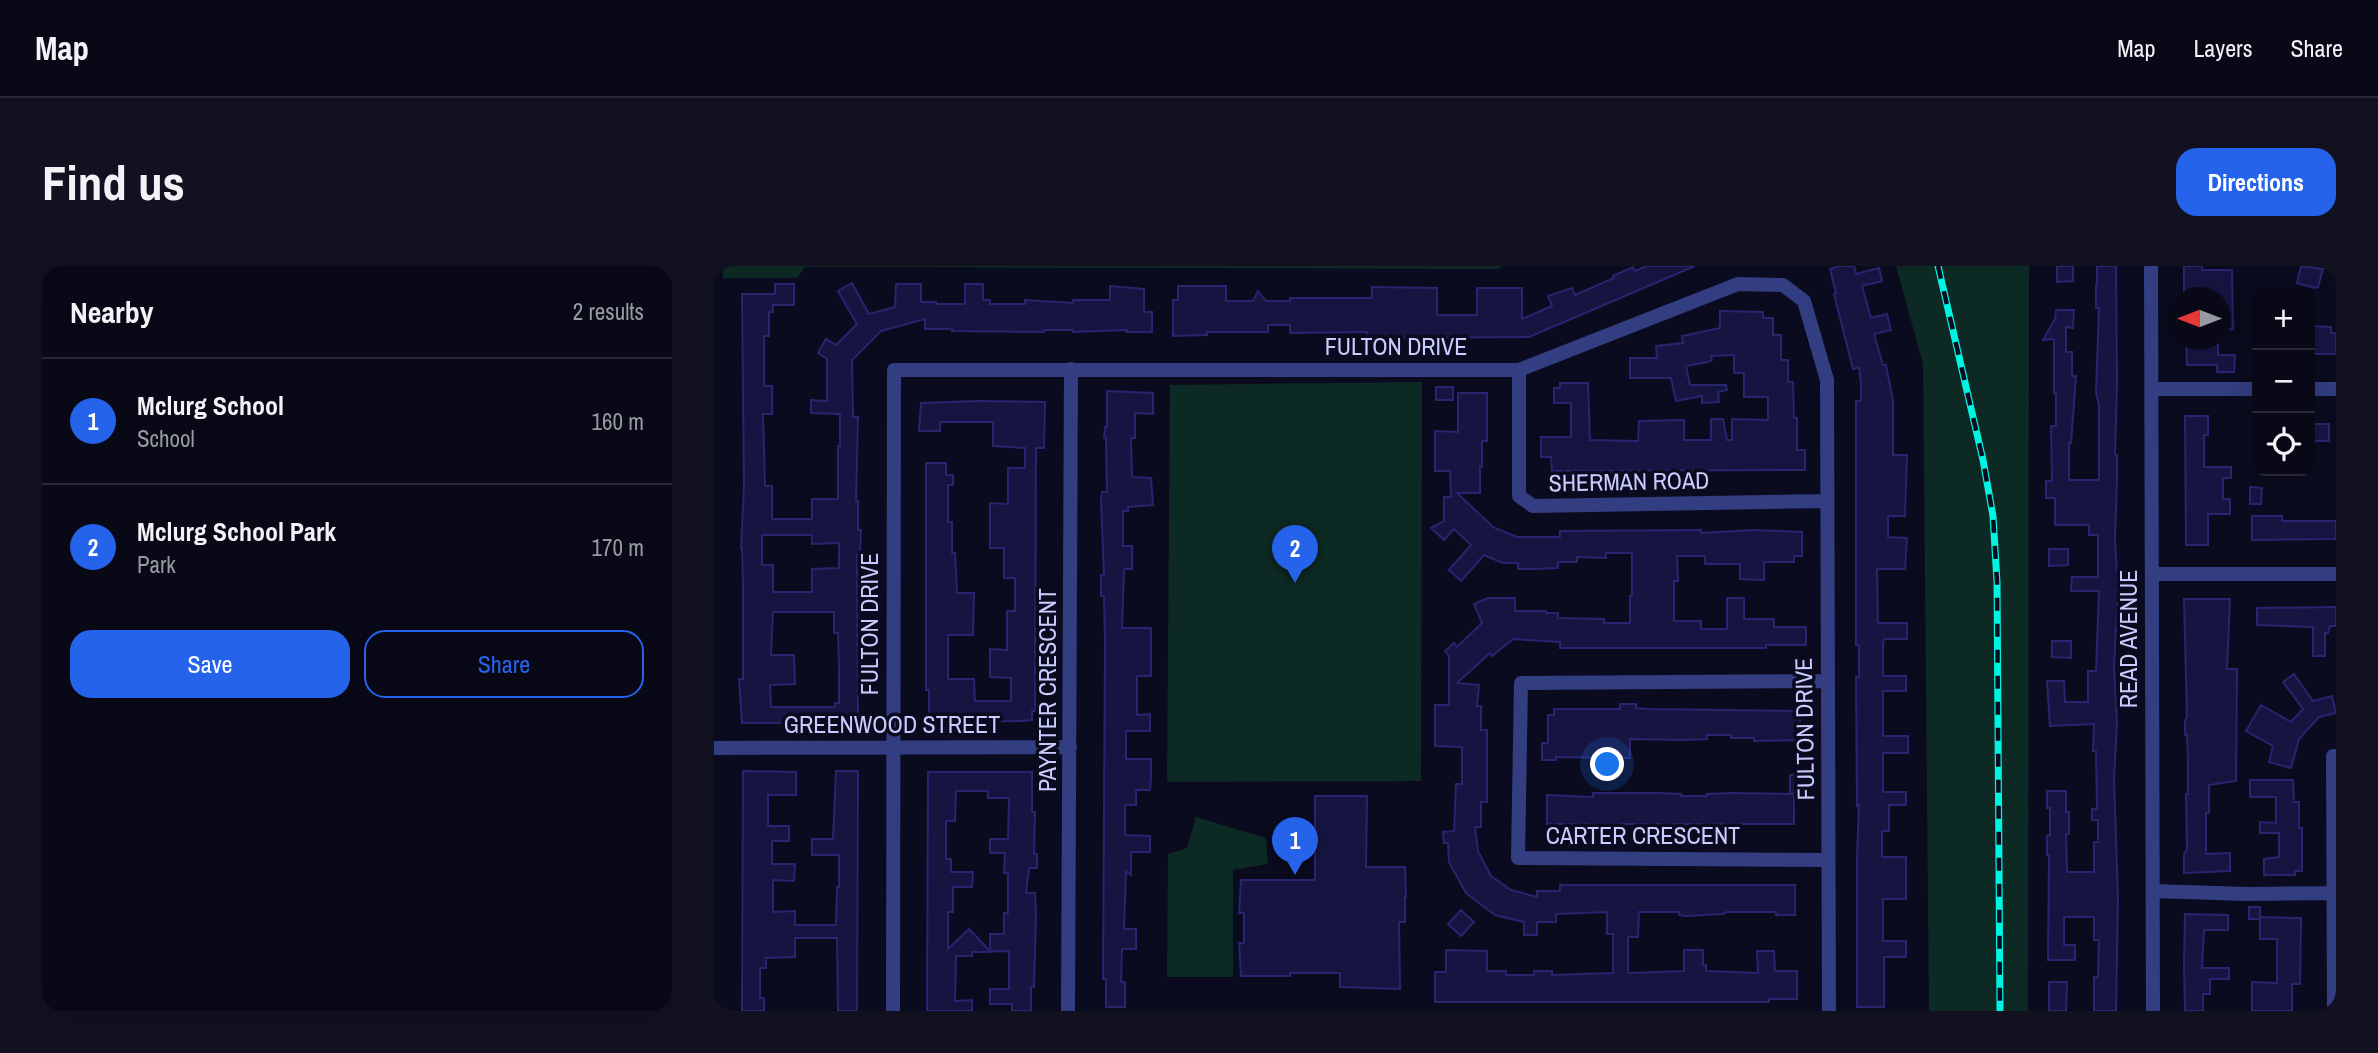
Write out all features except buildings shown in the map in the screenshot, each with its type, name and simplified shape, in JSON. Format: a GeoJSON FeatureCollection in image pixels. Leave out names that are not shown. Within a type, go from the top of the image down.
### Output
{"type":"FeatureCollection","features":[{"type":"Feature","properties":{"kind":"street","name":"READ AVENUE"},"geometry":{"type":"LineString","coordinates":[[2151,266],[2153,1011]]}},
{"type":"Feature","properties":{"kind":"street","name":"FULTON DRIVE"},"geometry":{"type":"LineString","coordinates":[[893,1011],[894,370],[1519,370],[1738,284],[1783,285],[1804,300],[1827,380],[1829,1011]]}},
{"type":"Feature","properties":{"kind":"street","name":"PAYNTER CRESCENT"},"geometry":{"type":"LineString","coordinates":[[1068,1011],[1071,369]]}},
{"type":"Feature","properties":{"kind":"street","name":"SHERMAN ROAD"},"geometry":{"type":"LineString","coordinates":[[1519,370],[1519,496],[1533,506],[1827,501]]}},
{"type":"Feature","properties":{"kind":"street"},"geometry":{"type":"LineString","coordinates":[[2152,389],[2252,389]]}},
{"type":"Feature","properties":{"kind":"street"},"geometry":{"type":"LineString","coordinates":[[2315,389],[2336,389]]}},
{"type":"Feature","properties":{"kind":"street"},"geometry":{"type":"LineString","coordinates":[[2152,574],[2336,574]]}},
{"type":"Feature","properties":{"kind":"street","name":"CARTER CRESCENT"},"geometry":{"type":"LineString","coordinates":[[1826,681],[1521,683],[1518,858],[1828,860]]}},
{"type":"Feature","properties":{"kind":"street","name":"GREENWOOD STREET"},"geometry":{"type":"LineString","coordinates":[[714,748],[1070,747]]}},
{"type":"Feature","properties":{"kind":"street"},"geometry":{"type":"LineString","coordinates":[[2334,1011],[2333,755],[2336,755]]}},
{"type":"Feature","properties":{"kind":"street"},"geometry":{"type":"LineString","coordinates":[[2152,891],[2333,893]]}},
{"type":"Feature","properties":{"kind":"green space"},"geometry":{"type":"Polygon","coordinates":[[[723,266],[1503,266],[1497,269],[805,267],[797,278],[723,278],[723,266]]]}},
{"type":"Feature","properties":{"kind":"green space"},"geometry":{"type":"Polygon","coordinates":[[[1896,266],[2029,266],[2028,1011],[1929,1011],[1923,364],[1896,266]]]}},
{"type":"Feature","properties":{"kind":"green space"},"geometry":{"type":"Polygon","coordinates":[[[1422,382],[1421,781],[1167,782],[1170,385],[1422,382]]]}},
{"type":"Feature","properties":{"kind":"green space"},"geometry":{"type":"Polygon","coordinates":[[[1196,817],[1266,838],[1268,864],[1233,870],[1233,977],[1167,977],[1168,854],[1187,848],[1196,817]]]}},
{"type":"Feature","properties":{"kind":"railway"},"geometry":{"type":"LineString","coordinates":[[1938,266],[1983,460],[1993,516],[1997,582],[2000,1011]]}},
{"type":"Feature","properties":{"kind":"place","name":"Mclurg School Park"},"geometry":{"type":"Point","coordinates":[1295,583]}},
{"type":"Feature","properties":{"kind":"place","name":"Mclurg School"},"geometry":{"type":"Point","coordinates":[1295,875]}}]}
